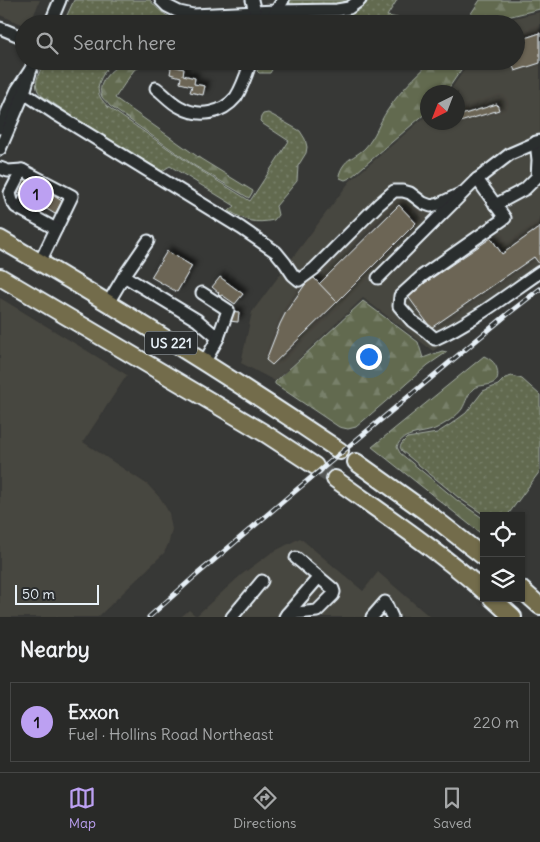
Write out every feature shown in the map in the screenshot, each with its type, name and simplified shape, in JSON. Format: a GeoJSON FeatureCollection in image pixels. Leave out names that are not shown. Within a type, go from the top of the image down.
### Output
{"type":"FeatureCollection","features":[{"type":"Feature","properties":{"kind":"highway","name":"US 221"},"geometry":{"type":"LineString","coordinates":[[0,239],[108,303],[340,451]]}},
{"type":"Feature","properties":{"kind":"highway","name":"US 221"},"geometry":{"type":"LineString","coordinates":[[0,277],[266,434],[315,466]]}},
{"type":"Feature","properties":{"kind":"highway"},"geometry":{"type":"LineString","coordinates":[[0,282],[18,287]]}},
{"type":"Feature","properties":{"kind":"highway"},"geometry":{"type":"LineString","coordinates":[[356,462],[434,517],[480,554]]}},
{"type":"Feature","properties":{"kind":"highway"},"geometry":{"type":"LineString","coordinates":[[335,479],[416,537],[480,587]]}},
{"type":"Feature","properties":{"kind":"highway"},"geometry":{"type":"LineString","coordinates":[[525,593],[540,606]]}},
{"type":"Feature","properties":{"kind":"highway"},"geometry":{"type":"LineString","coordinates":[[496,602],[513,617]]}},
{"type":"Feature","properties":{"kind":"street"},"geometry":{"type":"LineString","coordinates":[[54,15],[60,0]]}},
{"type":"Feature","properties":{"kind":"street"},"geometry":{"type":"LineString","coordinates":[[161,0],[167,6],[179,12],[193,15]]}},
{"type":"Feature","properties":{"kind":"street"},"geometry":{"type":"LineString","coordinates":[[252,0],[256,15]]}},
{"type":"Feature","properties":{"kind":"street"},"geometry":{"type":"LineString","coordinates":[[274,15],[283,0]]}},
{"type":"Feature","properties":{"kind":"street"},"geometry":{"type":"LineString","coordinates":[[265,15],[276,11],[337,10],[349,8],[360,0]]}},
{"type":"Feature","properties":{"kind":"street"},"geometry":{"type":"LineString","coordinates":[[0,28],[15,34]]}},
{"type":"Feature","properties":{"kind":"street"},"geometry":{"type":"LineString","coordinates":[[0,128],[17,90],[29,70]]}},
{"type":"Feature","properties":{"kind":"street"},"geometry":{"type":"LineString","coordinates":[[0,149],[24,93],[31,70]]}},
{"type":"Feature","properties":{"kind":"street"},"geometry":{"type":"LineString","coordinates":[[156,88],[179,107],[193,113],[208,114],[220,110],[230,103],[241,88],[248,70]]}},
{"type":"Feature","properties":{"kind":"street"},"geometry":{"type":"LineString","coordinates":[[24,93],[255,237],[276,252],[299,280],[314,269],[394,191],[410,192],[423,203],[432,206],[462,193]]}},
{"type":"Feature","properties":{"kind":"street"},"geometry":{"type":"LineString","coordinates":[[378,278],[477,179],[510,154],[538,141],[537,177],[525,189],[495,205]]}},
{"type":"Feature","properties":{"kind":"street"},"geometry":{"type":"LineString","coordinates":[[0,168],[8,171],[22,170],[47,187],[72,196],[40,262]]}},
{"type":"Feature","properties":{"kind":"street"},"geometry":{"type":"LineString","coordinates":[[22,170],[10,193],[12,201],[16,207],[56,229]]}},
{"type":"Feature","properties":{"kind":"street"},"geometry":{"type":"LineString","coordinates":[[477,179],[505,218],[422,276],[400,296],[399,306],[412,321],[435,339],[486,309],[540,272]]}},
{"type":"Feature","properties":{"kind":"street"},"geometry":{"type":"LineString","coordinates":[[20,209],[26,197]]}},
{"type":"Feature","properties":{"kind":"street"},"geometry":{"type":"LineString","coordinates":[[31,215],[38,204]]}},
{"type":"Feature","properties":{"kind":"street"},"geometry":{"type":"LineString","coordinates":[[108,303],[148,241]]}},
{"type":"Feature","properties":{"kind":"street"},"geometry":{"type":"LineString","coordinates":[[124,276],[198,320],[218,338]]}},
{"type":"Feature","properties":{"kind":"street"},"geometry":{"type":"LineString","coordinates":[[202,293],[228,310],[218,338],[204,363]]}},
{"type":"Feature","properties":{"kind":"street"},"geometry":{"type":"LineString","coordinates":[[286,616],[317,611],[334,592],[333,589],[296,558]]}},
{"type":"Feature","properties":{"kind":"street"},"geometry":{"type":"LineString","coordinates":[[286,616],[319,577]]}},
{"type":"Feature","properties":{"kind":"street"},"geometry":{"type":"LineString","coordinates":[[233,616],[262,581]]}},
{"type":"Feature","properties":{"kind":"street"},"geometry":{"type":"LineString","coordinates":[[372,617],[385,602],[392,617]]}},
{"type":"Feature","properties":{"kind":"shaded area"},"geometry":{"type":"Polygon","coordinates":[[[0,0],[40,0],[34,15],[15,15],[15,21],[0,15],[0,0]]]}},
{"type":"Feature","properties":{"kind":"shaded area"},"geometry":{"type":"Polygon","coordinates":[[[540,12],[540,277],[433,351],[363,298],[275,381],[241,363],[252,312],[350,181],[420,121],[420,130],[465,130],[465,85],[454,85],[464,70],[525,70],[525,15],[540,12]]]}},
{"type":"Feature","properties":{"kind":"shaded area"},"geometry":{"type":"Polygon","coordinates":[[[0,298],[127,375],[83,442],[148,485],[161,499],[169,513],[172,529],[164,553],[98,617],[0,617],[0,298]]]}},
{"type":"Feature","properties":{"kind":"shaded area"},"geometry":{"type":"Polygon","coordinates":[[[300,538],[363,591],[378,572],[430,617],[181,617],[189,610],[196,616],[241,575],[271,553],[300,538]]]}},
{"type":"Feature","properties":{"kind":"green space"},"geometry":{"type":"Polygon","coordinates":[[[74,0],[150,0],[166,15],[67,15],[74,0]]]}},
{"type":"Feature","properties":{"kind":"green space"},"geometry":{"type":"Polygon","coordinates":[[[290,0],[351,0],[341,3],[292,6],[290,0]]]}},
{"type":"Feature","properties":{"kind":"green space"},"geometry":{"type":"Polygon","coordinates":[[[369,0],[397,0],[388,15],[336,15],[351,14],[369,0]]]}},
{"type":"Feature","properties":{"kind":"green space"},"geometry":{"type":"Polygon","coordinates":[[[480,0],[540,0],[540,9],[515,15],[470,15],[480,0]]]}},
{"type":"Feature","properties":{"kind":"green space"},"geometry":{"type":"Polygon","coordinates":[[[41,70],[106,70],[98,87],[100,97],[108,107],[195,167],[250,201],[289,141],[260,121],[263,114],[268,113],[300,131],[305,139],[306,153],[298,166],[297,181],[276,206],[278,215],[274,220],[261,222],[241,217],[229,211],[235,206],[170,166],[162,171],[44,97],[38,91],[36,84],[41,70]]]}},
{"type":"Feature","properties":{"kind":"green space"},"geometry":{"type":"Polygon","coordinates":[[[112,70],[134,70],[115,98],[201,159],[253,191],[249,198],[195,166],[110,106],[102,97],[101,91],[101,86],[112,70]]]}},
{"type":"Feature","properties":{"kind":"green space"},"geometry":{"type":"Polygon","coordinates":[[[272,70],[270,73],[259,73],[257,71],[272,70]]]}},
{"type":"Feature","properties":{"kind":"green space"},"geometry":{"type":"Polygon","coordinates":[[[423,70],[461,70],[451,85],[420,85],[420,118],[350,178],[345,180],[340,178],[341,169],[369,143],[397,97],[423,70]]]}},
{"type":"Feature","properties":{"kind":"green space"},"geometry":{"type":"Polygon","coordinates":[[[363,301],[418,342],[423,358],[442,351],[447,352],[428,365],[356,427],[348,429],[339,427],[275,384],[275,382],[363,301]]]}},
{"type":"Feature","properties":{"kind":"green space"},"geometry":{"type":"Polygon","coordinates":[[[484,356],[492,361],[497,369],[497,380],[474,388],[462,409],[447,422],[432,430],[404,438],[397,447],[400,453],[458,501],[480,516],[480,533],[372,447],[484,356]]]}},
{"type":"Feature","properties":{"kind":"green space"},"geometry":{"type":"Polygon","coordinates":[[[512,376],[522,379],[540,395],[540,471],[510,512],[480,512],[459,498],[402,451],[400,447],[407,438],[437,433],[451,424],[466,413],[483,391],[498,385],[505,378],[512,376]]]}},
{"type":"Feature","properties":{"kind":"building"},"geometry":{"type":"Polygon","coordinates":[[[540,33],[540,63],[525,68],[525,38],[540,33]]]}},
{"type":"Feature","properties":{"kind":"building"},"geometry":{"type":"Polygon","coordinates":[[[171,70],[184,70],[183,75],[195,78],[194,84],[205,86],[203,95],[190,92],[192,86],[180,83],[181,77],[170,74],[171,70]]]}},
{"type":"Feature","properties":{"kind":"building"},"geometry":{"type":"Polygon","coordinates":[[[497,104],[499,110],[465,120],[465,114],[497,104]]]}},
{"type":"Feature","properties":{"kind":"building"},"geometry":{"type":"Polygon","coordinates":[[[24,178],[62,201],[55,214],[17,191],[24,178]]]}},
{"type":"Feature","properties":{"kind":"building"},"geometry":{"type":"Polygon","coordinates":[[[399,205],[416,223],[337,302],[319,284],[399,205]]]}},
{"type":"Feature","properties":{"kind":"building"},"geometry":{"type":"Polygon","coordinates":[[[540,227],[540,265],[534,257],[431,328],[407,295],[491,238],[502,254],[540,227]]]}},
{"type":"Feature","properties":{"kind":"building"},"geometry":{"type":"Polygon","coordinates":[[[167,251],[192,266],[177,292],[151,277],[167,251]]]}},
{"type":"Feature","properties":{"kind":"building"},"geometry":{"type":"Polygon","coordinates":[[[312,276],[337,302],[272,365],[266,360],[280,324],[286,312],[312,276]]]}},
{"type":"Feature","properties":{"kind":"building"},"geometry":{"type":"Polygon","coordinates":[[[220,277],[243,294],[235,304],[222,295],[220,296],[212,287],[220,277]]]}},
{"type":"Feature","properties":{"kind":"building"},"geometry":{"type":"Polygon","coordinates":[[[230,311],[239,312],[238,322],[229,321],[230,311]]]}},
{"type":"Feature","properties":{"kind":"tunnel"},"geometry":{"type":"LineString","coordinates":[[26,197],[33,183]]}},
{"type":"Feature","properties":{"kind":"tunnel"},"geometry":{"type":"LineString","coordinates":[[38,204],[45,190]]}},
{"type":"Feature","properties":{"kind":"tunnel"},"geometry":{"type":"LineString","coordinates":[[315,466],[335,479]]}},
{"type":"Feature","properties":{"kind":"railway"},"geometry":{"type":"LineString","coordinates":[[149,617],[294,492],[540,289]]}},
{"type":"Feature","properties":{"kind":"place","name":"Exxon"},"geometry":{"type":"Point","coordinates":[36,194]}}]}
